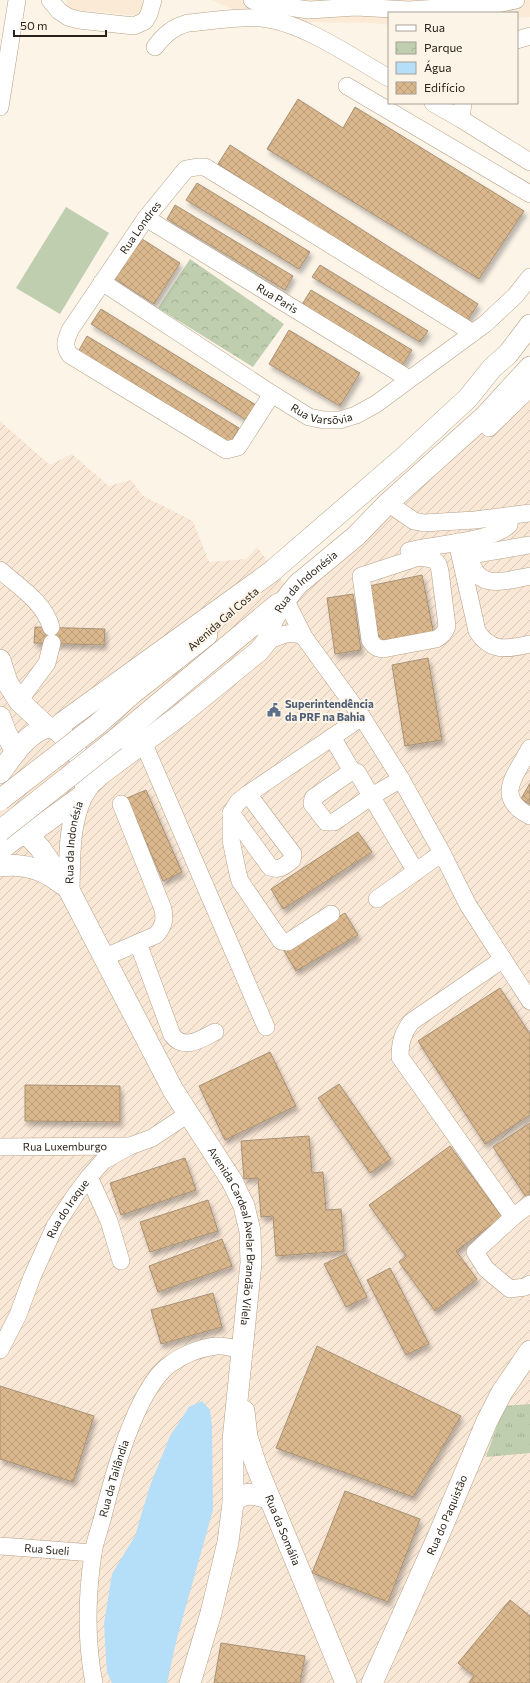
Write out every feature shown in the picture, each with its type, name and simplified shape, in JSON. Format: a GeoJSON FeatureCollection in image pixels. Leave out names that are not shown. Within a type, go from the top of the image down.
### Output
{"type":"FeatureCollection","features":[{"type":"Feature","properties":{"kind":"main road"},"geometry":{"type":"LineString","coordinates":[[271,572],[403,458],[468,398],[492,368],[508,354],[530,325]]}},
{"type":"Feature","properties":{"kind":"main road","name":"Rua da Indonésia"},"geometry":{"type":"LineString","coordinates":[[69,890],[71,831],[76,808],[83,794],[101,774],[178,716],[259,651],[267,641],[272,621],[285,599],[298,584],[356,536],[388,503],[485,416],[530,366]]}},
{"type":"Feature","properties":{"kind":"main road","name":"Avenida Gal Costa"},"geometry":{"type":"LineString","coordinates":[[0,800],[98,724],[134,692],[256,593],[271,572]]}},
{"type":"Feature","properties":{"kind":"main road","name":"Avenida Gal Costa"},"geometry":{"type":"LineString","coordinates":[[0,773],[16,752],[32,735],[62,723],[271,572]]}},
{"type":"Feature","properties":{"kind":"main road"},"geometry":{"type":"LineString","coordinates":[[0,850],[115,740],[285,599]]}},
{"type":"Feature","properties":{"kind":"main road"},"geometry":{"type":"LineString","coordinates":[[0,660],[7,682],[19,701],[51,728]]}},
{"type":"Feature","properties":{"kind":"main road"},"geometry":{"type":"LineString","coordinates":[[0,717],[16,752]]}},
{"type":"Feature","properties":{"kind":"main road","name":"Rua da Indonésia"},"geometry":{"type":"LineString","coordinates":[[51,728],[74,746],[79,755],[84,774],[83,794]]}},
{"type":"Feature","properties":{"kind":"main road","name":"Rua da Indonésia"},"geometry":{"type":"LineString","coordinates":[[15,834],[83,794]]}},
{"type":"Feature","properties":{"kind":"main road","name":"Avenida Cardeal Avelar Brandão Vilela"},"geometry":{"type":"LineString","coordinates":[[0,816],[15,834],[40,848],[69,890],[103,958],[173,1090],[232,1181],[244,1206],[250,1231],[252,1263],[233,1440],[232,1503],[228,1542],[221,1574],[190,1683]]}},
{"type":"Feature","properties":{"kind":"main road"},"geometry":{"type":"LineString","coordinates":[[0,866],[19,866],[44,872],[55,878],[69,890]]}},
{"type":"Feature","properties":{"kind":"main road","name":"Rua do Paquistão"},"geometry":{"type":"LineString","coordinates":[[371,1682],[440,1532],[487,1421],[502,1392],[530,1351]]}},
{"type":"Feature","properties":{"kind":"main road","name":"Rua da Somália"},"geometry":{"type":"LineString","coordinates":[[241,1372],[247,1437],[256,1466],[346,1682]]}},
{"type":"Feature","properties":{"kind":"main road"},"geometry":{"type":"LineString","coordinates":[[232,1503],[240,1496],[252,1493],[270,1499]]}},
{"type":"Feature","properties":{"kind":"street"},"geometry":{"type":"LineString","coordinates":[[0,107],[17,0]]}},
{"type":"Feature","properties":{"kind":"street"},"geometry":{"type":"LineString","coordinates":[[50,0],[59,11],[68,17],[79,20],[134,26],[145,21],[149,14],[152,0]]}},
{"type":"Feature","properties":{"kind":"street"},"geometry":{"type":"LineString","coordinates":[[252,0],[260,3],[309,10],[356,7],[409,10],[497,4],[516,0]]}},
{"type":"Feature","properties":{"kind":"street"},"geometry":{"type":"LineString","coordinates":[[356,7],[382,0]]}},
{"type":"Feature","properties":{"kind":"street"},"geometry":{"type":"LineString","coordinates":[[155,47],[166,33],[180,25],[245,18],[262,18],[309,32],[388,77]]}},
{"type":"Feature","properties":{"kind":"street"},"geometry":{"type":"LineString","coordinates":[[518,40],[530,36]]}},
{"type":"Feature","properties":{"kind":"street"},"geometry":{"type":"LineString","coordinates":[[347,86],[530,194]]}},
{"type":"Feature","properties":{"kind":"street"},"geometry":{"type":"LineString","coordinates":[[437,104],[462,111],[530,162]]}},
{"type":"Feature","properties":{"kind":"street","name":"Rua Londres"},"geometry":{"type":"LineString","coordinates":[[272,394],[238,447],[226,450],[70,355],[66,350],[65,342],[70,330],[146,218],[186,169],[197,167],[205,168],[473,333]]}},
{"type":"Feature","properties":{"kind":"street","name":"Rua Paris"},"geometry":{"type":"LineString","coordinates":[[146,218],[409,379]]}},
{"type":"Feature","properties":{"kind":"street","name":"Rua Varsōvia"},"geometry":{"type":"LineString","coordinates":[[102,282],[309,417],[324,420],[340,420],[356,415],[376,404],[473,333],[501,310],[515,296],[530,277]]}},
{"type":"Feature","properties":{"kind":"street"},"geometry":{"type":"LineString","coordinates":[[489,428],[530,388]]}},
{"type":"Feature","properties":{"kind":"street"},"geometry":{"type":"LineString","coordinates":[[388,503],[414,521],[424,523],[530,513]]}},
{"type":"Feature","properties":{"kind":"street"},"geometry":{"type":"LineString","coordinates":[[463,551],[503,530],[509,525],[510,516]]}},
{"type":"Feature","properties":{"kind":"street"},"geometry":{"type":"LineString","coordinates":[[361,576],[374,565],[391,556],[421,548],[463,551],[530,545]]}},
{"type":"Feature","properties":{"kind":"street"},"geometry":{"type":"LineString","coordinates":[[463,551],[478,576],[484,580],[500,582],[530,576]]}},
{"type":"Feature","properties":{"kind":"street"},"geometry":{"type":"LineString","coordinates":[[463,551],[477,631],[482,639],[491,645],[500,648],[513,648],[530,644]]}},
{"type":"Feature","properties":{"kind":"street"},"geometry":{"type":"LineString","coordinates":[[419,557],[433,560],[440,571],[447,626],[445,632],[436,639],[384,649],[377,648],[370,640],[361,576],[419,557]]}},
{"type":"Feature","properties":{"kind":"street"},"geometry":{"type":"LineString","coordinates":[[0,570],[40,606],[48,619],[52,635],[47,663],[19,701]]}},
{"type":"Feature","properties":{"kind":"street"},"geometry":{"type":"LineString","coordinates":[[285,599],[304,637],[362,717],[401,779],[442,853],[468,905],[530,1001]]}},
{"type":"Feature","properties":{"kind":"street"},"geometry":{"type":"LineString","coordinates":[[267,641],[280,635],[292,633],[298,633],[304,637]]}},
{"type":"Feature","properties":{"kind":"street"},"geometry":{"type":"LineString","coordinates":[[331,914],[288,942],[281,941],[240,881],[231,840],[231,813],[238,802],[248,794],[362,717]]}},
{"type":"Feature","properties":{"kind":"street"},"geometry":{"type":"LineString","coordinates":[[332,737],[352,771],[357,772],[372,796],[416,872]]}},
{"type":"Feature","properties":{"kind":"street"},"geometry":{"type":"LineString","coordinates":[[143,742],[266,1028]]}},
{"type":"Feature","properties":{"kind":"street"},"geometry":{"type":"LineString","coordinates":[[530,748],[510,786],[510,796],[514,805],[530,816]]}},
{"type":"Feature","properties":{"kind":"street"},"geometry":{"type":"LineString","coordinates":[[352,771],[313,798],[312,801],[314,808],[326,822],[334,822],[372,796],[401,779]]}},
{"type":"Feature","properties":{"kind":"street"},"geometry":{"type":"LineString","coordinates":[[231,813],[270,867],[275,869],[281,868],[292,860],[293,854],[248,794]]}},
{"type":"Feature","properties":{"kind":"street"},"geometry":{"type":"LineString","coordinates":[[103,958],[156,935],[162,928],[165,919],[163,909],[121,804]]}},
{"type":"Feature","properties":{"kind":"street"},"geometry":{"type":"LineString","coordinates":[[377,899],[442,853]]}},
{"type":"Feature","properties":{"kind":"street"},"geometry":{"type":"LineString","coordinates":[[138,943],[172,1035],[176,1041],[181,1043],[194,1042],[215,1032]]}},
{"type":"Feature","properties":{"kind":"street"},"geometry":{"type":"LineString","coordinates":[[503,959],[411,1022],[404,1033],[400,1045],[400,1057],[513,1217]]}},
{"type":"Feature","properties":{"kind":"street","name":"Rua do Iraque"},"geometry":{"type":"LineString","coordinates":[[0,1350],[18,1315],[32,1277],[55,1226],[89,1177],[103,1161],[130,1146],[152,1138],[188,1114]]}},
{"type":"Feature","properties":{"kind":"street","name":"Rua Luxemburgo"},"geometry":{"type":"LineString","coordinates":[[0,1147],[130,1146]]}},
{"type":"Feature","properties":{"kind":"street"},"geometry":{"type":"LineString","coordinates":[[89,1177],[109,1221],[121,1261]]}},
{"type":"Feature","properties":{"kind":"street"},"geometry":{"type":"LineString","coordinates":[[530,1204],[513,1217],[475,1252],[486,1269],[510,1289],[525,1287],[530,1284]]}},
{"type":"Feature","properties":{"kind":"street","name":"Rua da Tailândia"},"geometry":{"type":"LineString","coordinates":[[94,1683],[91,1667],[88,1618],[93,1553],[124,1440],[150,1386],[168,1365],[195,1351],[218,1346],[243,1350]]}},
{"type":"Feature","properties":{"kind":"street","name":"Rua Sueli"},"geometry":{"type":"LineString","coordinates":[[0,1546],[93,1553]]}},
{"type":"Feature","properties":{"kind":"shaded area"},"geometry":{"type":"Polygon","coordinates":[[[66,0],[142,0],[142,10],[140,16],[67,9],[66,0]]]}},
{"type":"Feature","properties":{"kind":"shaded area"},"geometry":{"type":"Polygon","coordinates":[[[211,0],[530,0],[530,17],[518,18],[518,12],[388,12],[388,25],[373,23],[303,22],[235,10],[211,0]]]}},
{"type":"Feature","properties":{"kind":"shaded area"},"geometry":{"type":"Polygon","coordinates":[[[530,369],[530,1683],[0,1683],[0,421],[50,465],[72,454],[109,486],[131,480],[143,496],[193,521],[209,562],[246,559],[257,547],[284,583],[396,503],[530,369]]]}},
{"type":"Feature","properties":{"kind":"green space"},"geometry":{"type":"Polygon","coordinates":[[[66,207],[109,233],[60,314],[16,288],[66,207]]]}},
{"type":"Feature","properties":{"kind":"green space"},"geometry":{"type":"Polygon","coordinates":[[[190,259],[284,324],[253,367],[158,308],[190,259]]]}},
{"type":"Feature","properties":{"kind":"green space"},"geometry":{"type":"Polygon","coordinates":[[[530,1404],[530,1453],[486,1457],[504,1406],[530,1404]]]}},
{"type":"Feature","properties":{"kind":"water"},"geometry":{"type":"Polygon","coordinates":[[[202,1401],[210,1410],[212,1426],[213,1510],[177,1638],[167,1683],[112,1683],[107,1672],[104,1624],[112,1574],[135,1536],[150,1486],[170,1436],[189,1407],[202,1401]]]}},
{"type":"Feature","properties":{"kind":"building"},"geometry":{"type":"Polygon","coordinates":[[[298,99],[343,128],[355,107],[524,211],[479,279],[267,149],[298,99]]]}},
{"type":"Feature","properties":{"kind":"building"},"geometry":{"type":"Polygon","coordinates":[[[230,145],[478,304],[466,323],[218,164],[230,145]]]}},
{"type":"Feature","properties":{"kind":"building"},"geometry":{"type":"Polygon","coordinates":[[[197,183],[310,252],[299,269],[186,200],[197,183]]]}},
{"type":"Feature","properties":{"kind":"building"},"geometry":{"type":"Polygon","coordinates":[[[175,205],[293,276],[285,290],[167,219],[175,205]]]}},
{"type":"Feature","properties":{"kind":"building"},"geometry":{"type":"Polygon","coordinates":[[[142,239],[180,263],[154,304],[115,279],[142,239]]]}},
{"type":"Feature","properties":{"kind":"building"},"geometry":{"type":"Polygon","coordinates":[[[320,265],[428,331],[420,342],[312,277],[320,265]]]}},
{"type":"Feature","properties":{"kind":"building"},"geometry":{"type":"Polygon","coordinates":[[[311,290],[412,350],[402,366],[301,306],[311,290]]]}},
{"type":"Feature","properties":{"kind":"building"},"geometry":{"type":"Polygon","coordinates":[[[101,309],[256,405],[246,420],[91,324],[101,309]]]}},
{"type":"Feature","properties":{"kind":"building"},"geometry":{"type":"Polygon","coordinates":[[[289,330],[360,373],[340,406],[269,364],[289,330]]]}},
{"type":"Feature","properties":{"kind":"building"},"geometry":{"type":"Polygon","coordinates":[[[87,336],[239,428],[230,443],[78,352],[87,336]]]}},
{"type":"Feature","properties":{"kind":"building"},"geometry":{"type":"Polygon","coordinates":[[[422,575],[434,635],[380,645],[369,586],[422,575]]]}},
{"type":"Feature","properties":{"kind":"building"},"geometry":{"type":"Polygon","coordinates":[[[353,594],[361,650],[335,654],[327,598],[353,594]]]}},
{"type":"Feature","properties":{"kind":"building"},"geometry":{"type":"Polygon","coordinates":[[[35,627],[105,629],[104,645],[34,643],[35,627]]]}},
{"type":"Feature","properties":{"kind":"building"},"geometry":{"type":"Polygon","coordinates":[[[428,658],[442,740],[405,746],[392,665],[428,658]]]}},
{"type":"Feature","properties":{"kind":"building"},"geometry":{"type":"Polygon","coordinates":[[[530,783],[530,804],[521,799],[530,783]]]}},
{"type":"Feature","properties":{"kind":"building"},"geometry":{"type":"Polygon","coordinates":[[[146,790],[182,872],[163,881],[127,798],[146,790]]]}},
{"type":"Feature","properties":{"kind":"building"},"geometry":{"type":"Polygon","coordinates":[[[358,832],[372,852],[283,909],[271,889],[358,832]]]}},
{"type":"Feature","properties":{"kind":"building"},"geometry":{"type":"Polygon","coordinates":[[[345,913],[358,935],[296,971],[283,949],[345,913]]]}},
{"type":"Feature","properties":{"kind":"building"},"geometry":{"type":"Polygon","coordinates":[[[500,988],[530,1034],[530,1115],[485,1144],[418,1041],[500,988]]]}},
{"type":"Feature","properties":{"kind":"building"},"geometry":{"type":"Polygon","coordinates":[[[270,1052],[296,1106],[225,1140],[199,1086],[270,1052]]]}},
{"type":"Feature","properties":{"kind":"building"},"geometry":{"type":"Polygon","coordinates":[[[339,1084],[391,1159],[370,1173],[318,1098],[339,1084]]]}},
{"type":"Feature","properties":{"kind":"building"},"geometry":{"type":"Polygon","coordinates":[[[25,1085],[120,1086],[120,1122],[25,1121],[25,1085]]]}},
{"type":"Feature","properties":{"kind":"building"},"geometry":{"type":"Polygon","coordinates":[[[530,1123],[530,1194],[526,1197],[493,1147],[530,1123]]]}},
{"type":"Feature","properties":{"kind":"building"},"geometry":{"type":"Polygon","coordinates":[[[309,1136],[312,1173],[323,1172],[326,1210],[341,1209],[344,1251],[276,1256],[273,1216],[261,1217],[258,1178],[244,1179],[241,1141],[309,1136]]]}},
{"type":"Feature","properties":{"kind":"building"},"geometry":{"type":"Polygon","coordinates":[[[450,1146],[502,1217],[456,1251],[477,1279],[435,1311],[399,1262],[406,1256],[369,1205],[450,1146]]]}},
{"type":"Feature","properties":{"kind":"building"},"geometry":{"type":"Polygon","coordinates":[[[185,1158],[196,1190],[121,1215],[110,1183],[185,1158]]]}},
{"type":"Feature","properties":{"kind":"building"},"geometry":{"type":"Polygon","coordinates":[[[208,1200],[218,1231],[150,1252],[140,1222],[208,1200]]]}},
{"type":"Feature","properties":{"kind":"building"},"geometry":{"type":"Polygon","coordinates":[[[222,1239],[232,1266],[158,1292],[149,1266],[222,1239]]]}},
{"type":"Feature","properties":{"kind":"building"},"geometry":{"type":"Polygon","coordinates":[[[346,1254],[367,1297],[346,1307],[324,1264],[346,1254]]]}},
{"type":"Feature","properties":{"kind":"building"},"geometry":{"type":"Polygon","coordinates":[[[390,1268],[429,1344],[406,1355],[367,1280],[390,1268]]]}},
{"type":"Feature","properties":{"kind":"building"},"geometry":{"type":"Polygon","coordinates":[[[213,1293],[222,1327],[161,1344],[151,1310],[213,1293]]]}},
{"type":"Feature","properties":{"kind":"building"},"geometry":{"type":"Polygon","coordinates":[[[317,1346],[461,1416],[413,1497],[276,1448],[317,1346]]]}},
{"type":"Feature","properties":{"kind":"building"},"geometry":{"type":"Polygon","coordinates":[[[0,1386],[94,1416],[73,1482],[0,1459],[0,1386]]]}},
{"type":"Feature","properties":{"kind":"building"},"geometry":{"type":"Polygon","coordinates":[[[345,1491],[420,1519],[388,1602],[312,1573],[345,1491]]]}},
{"type":"Feature","properties":{"kind":"building"},"geometry":{"type":"Polygon","coordinates":[[[510,1600],[530,1616],[530,1683],[469,1683],[474,1676],[458,1663],[510,1600]]]}},
{"type":"Feature","properties":{"kind":"building"},"geometry":{"type":"Polygon","coordinates":[[[221,1643],[305,1656],[300,1683],[214,1683],[221,1643]]]}},
{"type":"Feature","properties":{"kind":"place","name":"Superintendência da PRF na Bahia"},"geometry":{"type":"Point","coordinates":[274,710]}}]}
